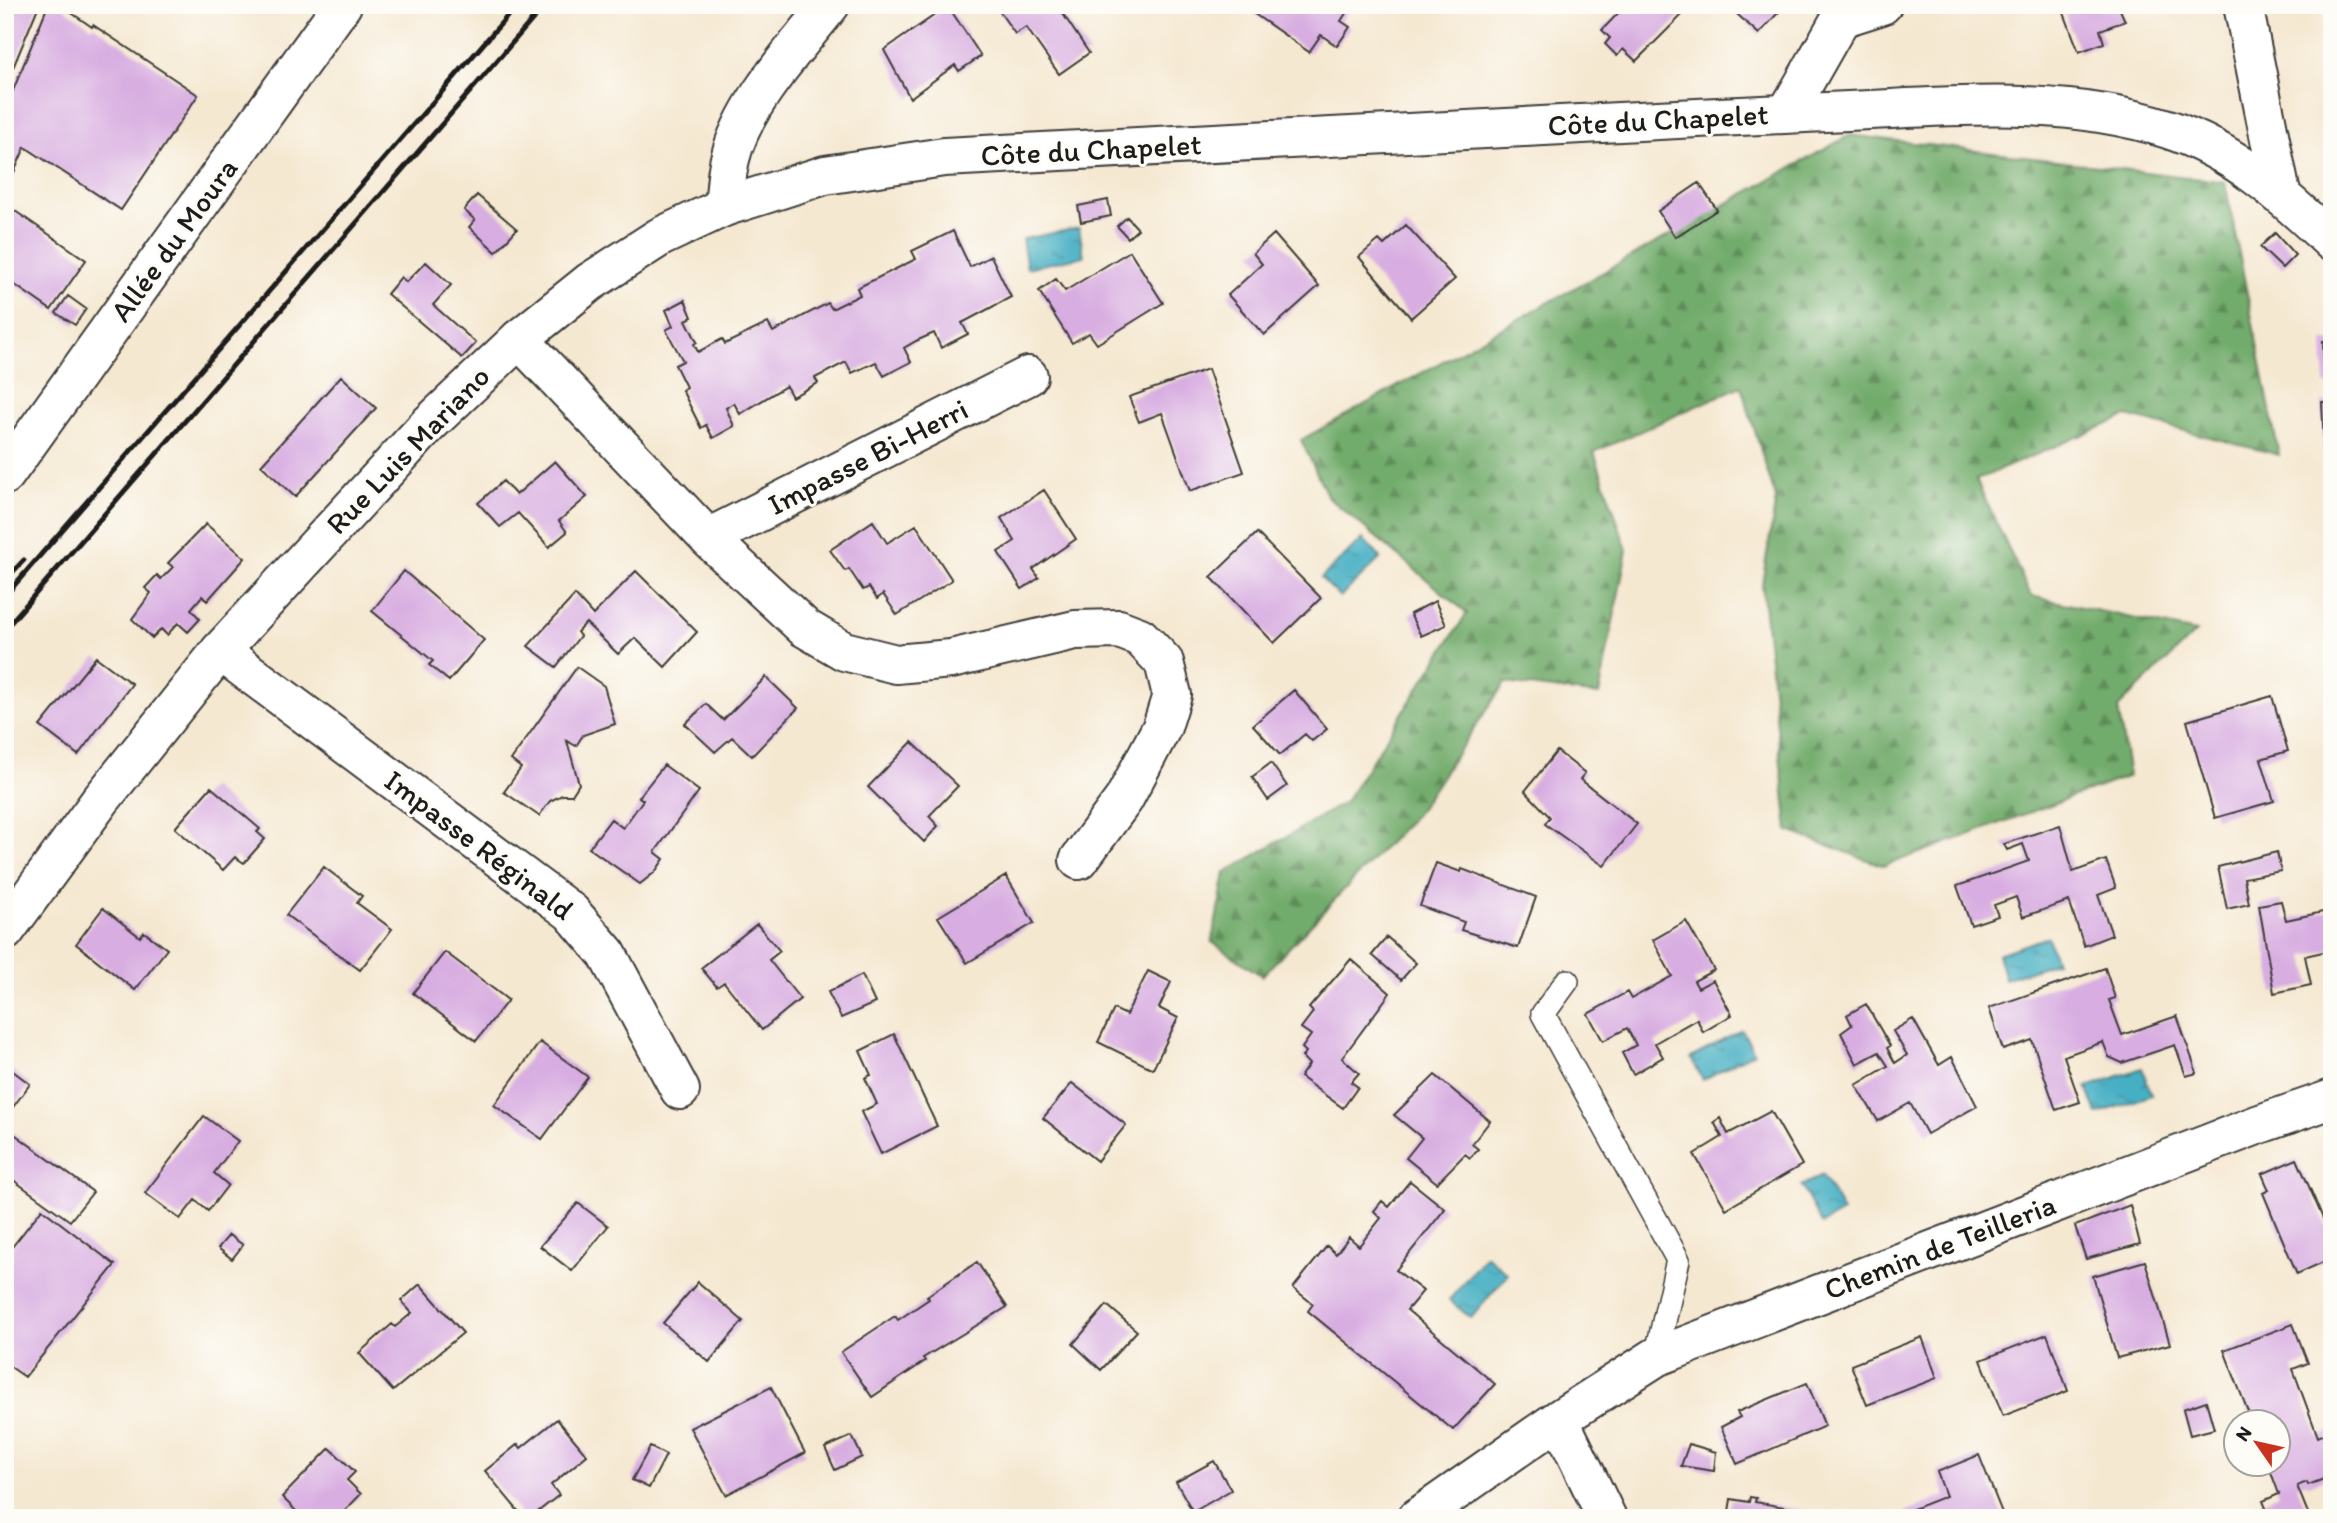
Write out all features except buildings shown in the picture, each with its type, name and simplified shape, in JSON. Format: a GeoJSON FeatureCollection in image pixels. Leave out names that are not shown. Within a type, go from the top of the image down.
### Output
{"type":"FeatureCollection","features":[{"type":"Feature","properties":{"kind":"street","name":"Allée du Moura"},"geometry":{"type":"LineString","coordinates":[[5,475],[342,5]]}},
{"type":"Feature","properties":{"kind":"street"},"geometry":{"type":"LineString","coordinates":[[724,207],[730,157],[749,115],[780,66],[831,5]]}},
{"type":"Feature","properties":{"kind":"street"},"geometry":{"type":"LineString","coordinates":[[1787,113],[1841,18],[1882,5]]}},
{"type":"Feature","properties":{"kind":"street"},"geometry":{"type":"LineString","coordinates":[[2243,5],[2281,194]]}},
{"type":"Feature","properties":{"kind":"street","name":"Côte du Chapelet"},"geometry":{"type":"LineString","coordinates":[[944,158],[1787,113],[1976,105],[2045,106],[2109,114],[2168,130],[2226,153],[2281,194],[2332,242]]}},
{"type":"Feature","properties":{"kind":"street","name":"Rue Luis Mariano"},"geometry":{"type":"LineString","coordinates":[[5,931],[100,801],[220,651],[429,424],[519,339],[590,282],[636,252],[660,237],[724,207],[825,175],[944,158]]}},
{"type":"Feature","properties":{"kind":"street"},"geometry":{"type":"LineString","coordinates":[[519,339],[708,538],[805,628],[844,651],[896,664],[951,659],[1075,630],[1119,629],[1140,637],[1164,662],[1172,695],[1161,727],[1124,799],[1079,860]]}},
{"type":"Feature","properties":{"kind":"street","name":"Impasse Bi-Herri"},"geometry":{"type":"LineString","coordinates":[[708,538],[1028,376]]}},
{"type":"Feature","properties":{"kind":"street","name":"Impasse Réginald"},"geometry":{"type":"LineString","coordinates":[[220,651],[571,912],[607,954],[680,1090]]}},
{"type":"Feature","properties":{"kind":"street","name":"Chemin de Teilleria"},"geometry":{"type":"LineString","coordinates":[[1417,1518],[1559,1419],[1656,1357],[2257,1125],[2332,1099]]}},
{"type":"Feature","properties":{"kind":"street"},"geometry":{"type":"LineString","coordinates":[[1559,1419],[1607,1518]]}},
{"type":"Feature","properties":{"kind":"lane"},"geometry":{"type":"LineString","coordinates":[[1567,981],[1543,1014],[1678,1260],[1656,1357]]}},
{"type":"Feature","properties":{"kind":"green space"},"geometry":{"type":"Polygon","coordinates":[[[1850,135],[2225,182],[2279,455],[2127,416],[1976,480],[2031,596],[2196,632],[2118,708],[2129,776],[1884,866],[1788,831],[1762,584],[1776,499],[1741,386],[1594,452],[1627,550],[1599,695],[1505,683],[1416,814],[1262,976],[1212,942],[1225,873],[1345,802],[1467,613],[1328,497],[1301,440],[1850,135]]]}},
{"type":"Feature","properties":{"kind":"water"},"geometry":{"type":"Polygon","coordinates":[[[1079,228],[1084,256],[1027,268],[1022,239],[1079,228]]]}},
{"type":"Feature","properties":{"kind":"water"},"geometry":{"type":"Polygon","coordinates":[[[1363,539],[1381,558],[1340,597],[1321,578],[1363,539]]]}},
{"type":"Feature","properties":{"kind":"water"},"geometry":{"type":"Polygon","coordinates":[[[2048,937],[2056,962],[2005,979],[1998,954],[2048,937]]]}},
{"type":"Feature","properties":{"kind":"water"},"geometry":{"type":"Polygon","coordinates":[[[1742,1030],[1754,1052],[1703,1080],[1691,1058],[1742,1030]]]}},
{"type":"Feature","properties":{"kind":"water"},"geometry":{"type":"Polygon","coordinates":[[[2142,1068],[2152,1095],[2097,1114],[2087,1087],[2142,1068]]]}},
{"type":"Feature","properties":{"kind":"water"},"geometry":{"type":"Polygon","coordinates":[[[1822,1175],[1843,1212],[1822,1224],[1801,1186],[1822,1175]]]}},
{"type":"Feature","properties":{"kind":"water"},"geometry":{"type":"Polygon","coordinates":[[[1486,1255],[1508,1274],[1471,1318],[1449,1300],[1486,1255]]]}},
{"type":"Feature","properties":{"kind":"railway"},"geometry":{"type":"LineString","coordinates":[[5,596],[517,5]]}},
{"type":"Feature","properties":{"kind":"railway"},"geometry":{"type":"LineString","coordinates":[[5,629],[545,5]]}},
{"type":"Feature","properties":{"kind":"railway"},"geometry":{"type":"LineString","coordinates":[[5,580],[24,560]]}}]}
